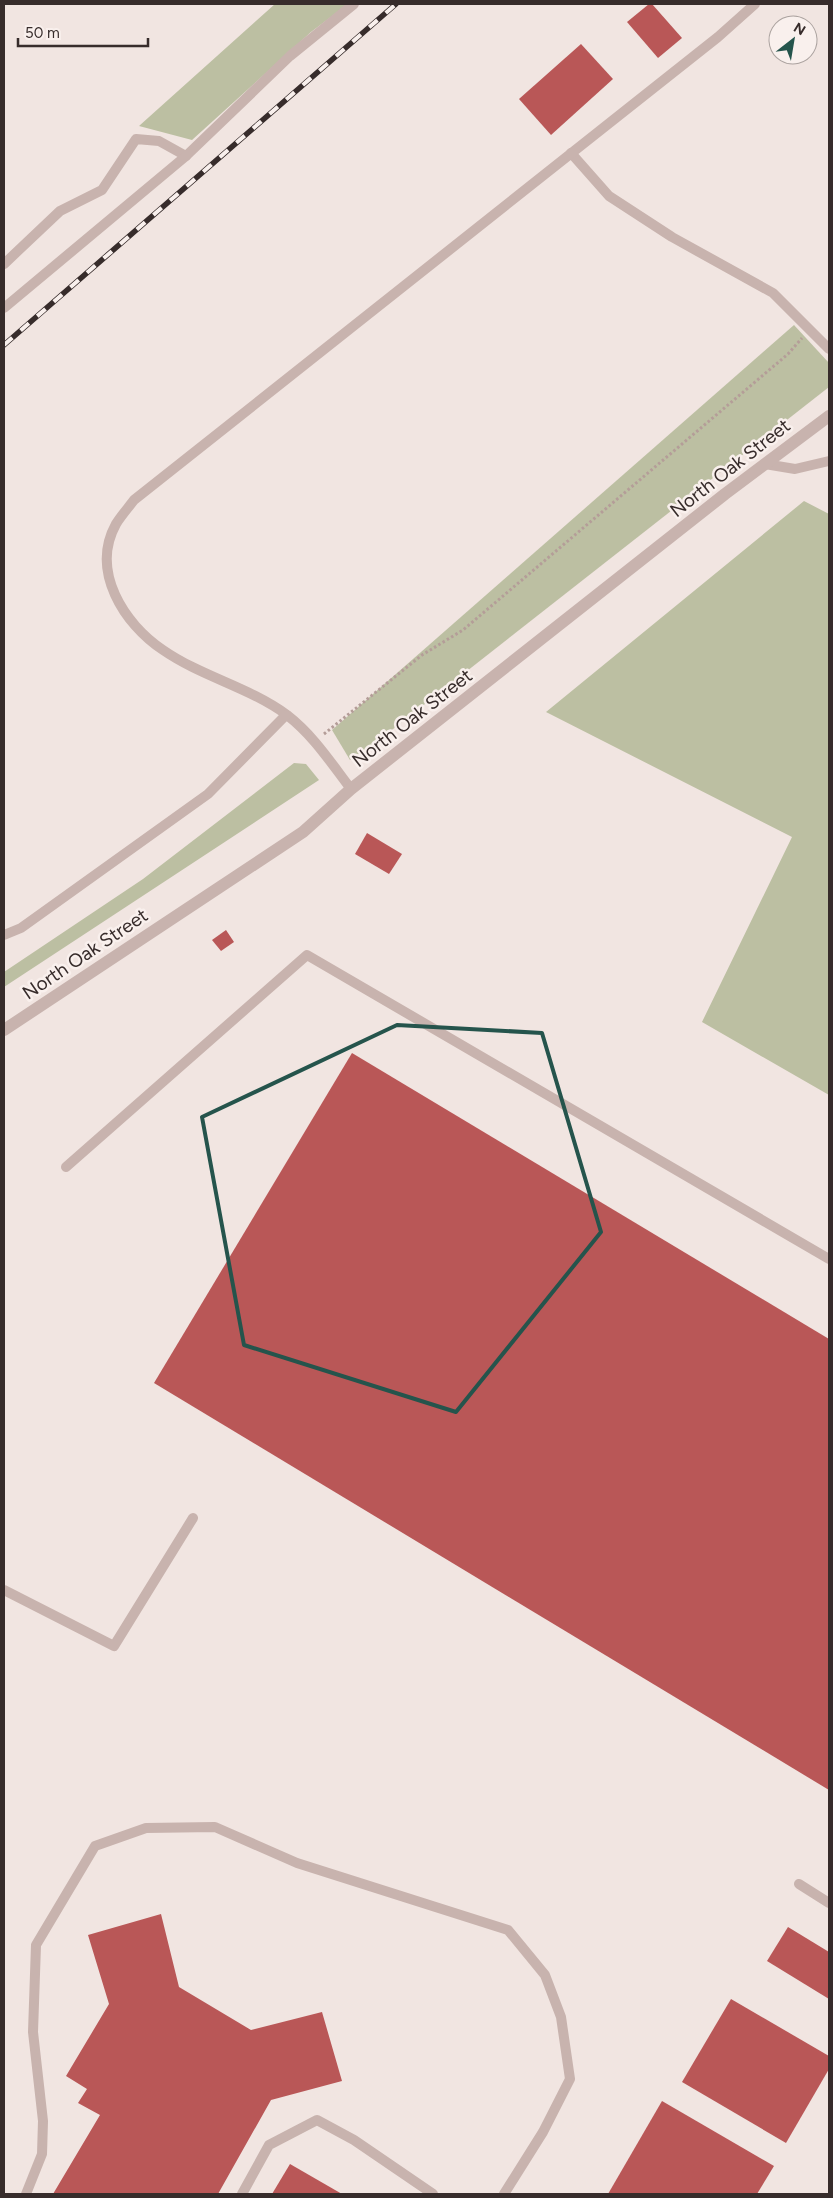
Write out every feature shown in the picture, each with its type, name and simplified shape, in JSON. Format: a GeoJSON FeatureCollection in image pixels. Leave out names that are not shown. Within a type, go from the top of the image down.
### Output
{"type":"FeatureCollection","features":[{"type":"Feature","properties":{"kind":"street","name":"North Oak Street"},"geometry":{"type":"LineString","coordinates":[[4,1030],[303,832],[351,789],[765,464],[829,416]]}},
{"type":"Feature","properties":{"kind":"lane"},"geometry":{"type":"LineString","coordinates":[[4,308],[186,156],[290,56],[354,4]]}},
{"type":"Feature","properties":{"kind":"lane"},"geometry":{"type":"LineString","coordinates":[[351,789],[315,740],[286,715],[251,692],[182,661],[141,634],[113,593],[107,566],[110,541],[116,524],[134,500],[718,37],[755,4]]}},
{"type":"Feature","properties":{"kind":"lane"},"geometry":{"type":"LineString","coordinates":[[4,264],[60,211],[102,190],[136,139],[159,141],[186,156]]}},
{"type":"Feature","properties":{"kind":"lane"},"geometry":{"type":"LineString","coordinates":[[571,153],[609,196],[672,237],[773,293],[829,349]]}},
{"type":"Feature","properties":{"kind":"lane"},"geometry":{"type":"LineString","coordinates":[[765,464],[795,469],[829,461]]}},
{"type":"Feature","properties":{"kind":"lane"},"geometry":{"type":"LineString","coordinates":[[4,935],[21,928],[208,794],[286,715]]}},
{"type":"Feature","properties":{"kind":"lane"},"geometry":{"type":"LineString","coordinates":[[66,1167],[307,955],[829,1259]]}},
{"type":"Feature","properties":{"kind":"lane"},"geometry":{"type":"LineString","coordinates":[[4,1590],[114,1646],[193,1518]]}},
{"type":"Feature","properties":{"kind":"lane"},"geometry":{"type":"LineString","coordinates":[[26,2194],[42,2154],[43,2121],[32,2032],[36,1945],[95,1846],[146,1828],[215,1827],[297,1863],[508,1930],[545,1975],[561,2017],[570,2079],[543,2132],[504,2194]]}},
{"type":"Feature","properties":{"kind":"lane"},"geometry":{"type":"LineString","coordinates":[[798,1884],[829,1903]]}},
{"type":"Feature","properties":{"kind":"lane"},"geometry":{"type":"LineString","coordinates":[[242,2194],[269,2145],[317,2120],[354,2140],[433,2194]]}},
{"type":"Feature","properties":{"kind":"path"},"geometry":{"type":"LineString","coordinates":[[315,740],[422,655],[462,630],[781,360],[810,330]]}},
{"type":"Feature","properties":{"kind":"highlighted area"},"geometry":{"type":"Polygon","coordinates":[[[397,1025],[542,1033],[601,1232],[456,1412],[244,1345],[202,1117],[397,1025]]]}},
{"type":"Feature","properties":{"kind":"green space"},"geometry":{"type":"Polygon","coordinates":[[[275,4],[348,4],[311,32],[192,140],[139,126],[275,4]]]}},
{"type":"Feature","properties":{"kind":"green space"},"geometry":{"type":"Polygon","coordinates":[[[794,325],[829,363],[829,387],[374,744],[350,760],[332,730],[794,325]]]}},
{"type":"Feature","properties":{"kind":"green space"},"geometry":{"type":"Polygon","coordinates":[[[804,501],[829,514],[829,1095],[702,1022],[792,837],[546,712],[804,501]]]}},
{"type":"Feature","properties":{"kind":"green space"},"geometry":{"type":"Polygon","coordinates":[[[294,763],[306,764],[319,780],[4,987],[4,972],[143,879],[294,763]]]}},
{"type":"Feature","properties":{"kind":"building"},"geometry":{"type":"Polygon","coordinates":[[[649,4],[652,4],[682,38],[658,58],[627,22],[649,4]]]}},
{"type":"Feature","properties":{"kind":"building"},"geometry":{"type":"Polygon","coordinates":[[[581,44],[613,79],[551,135],[519,99],[581,44]]]}},
{"type":"Feature","properties":{"kind":"building"},"geometry":{"type":"Polygon","coordinates":[[[367,833],[402,854],[389,874],[355,854],[367,833]]]}},
{"type":"Feature","properties":{"kind":"building"},"geometry":{"type":"Polygon","coordinates":[[[226,930],[234,942],[221,951],[212,940],[226,930]]]}},
{"type":"Feature","properties":{"kind":"building"},"geometry":{"type":"Polygon","coordinates":[[[352,1053],[829,1339],[829,1790],[154,1383],[352,1053]]]}},
{"type":"Feature","properties":{"kind":"building"},"geometry":{"type":"Polygon","coordinates":[[[161,1914],[179,1987],[251,2030],[322,2012],[342,2081],[271,2100],[218,2194],[53,2194],[100,2115],[78,2103],[87,2089],[66,2076],[109,2004],[88,1935],[161,1914]]]}},
{"type":"Feature","properties":{"kind":"building"},"geometry":{"type":"Polygon","coordinates":[[[788,1927],[829,1952],[829,1999],[767,1961],[788,1927]]]}},
{"type":"Feature","properties":{"kind":"building"},"geometry":{"type":"Polygon","coordinates":[[[731,1999],[829,2056],[829,2069],[786,2143],[682,2082],[731,1999]]]}},
{"type":"Feature","properties":{"kind":"building"},"geometry":{"type":"Polygon","coordinates":[[[662,2101],[774,2166],[757,2194],[608,2194],[662,2101]]]}},
{"type":"Feature","properties":{"kind":"building"},"geometry":{"type":"Polygon","coordinates":[[[290,2164],[342,2194],[272,2194],[290,2164]]]}},
{"type":"Feature","properties":{"kind":"railway"},"geometry":{"type":"LineString","coordinates":[[4,345],[396,4]]}}]}
